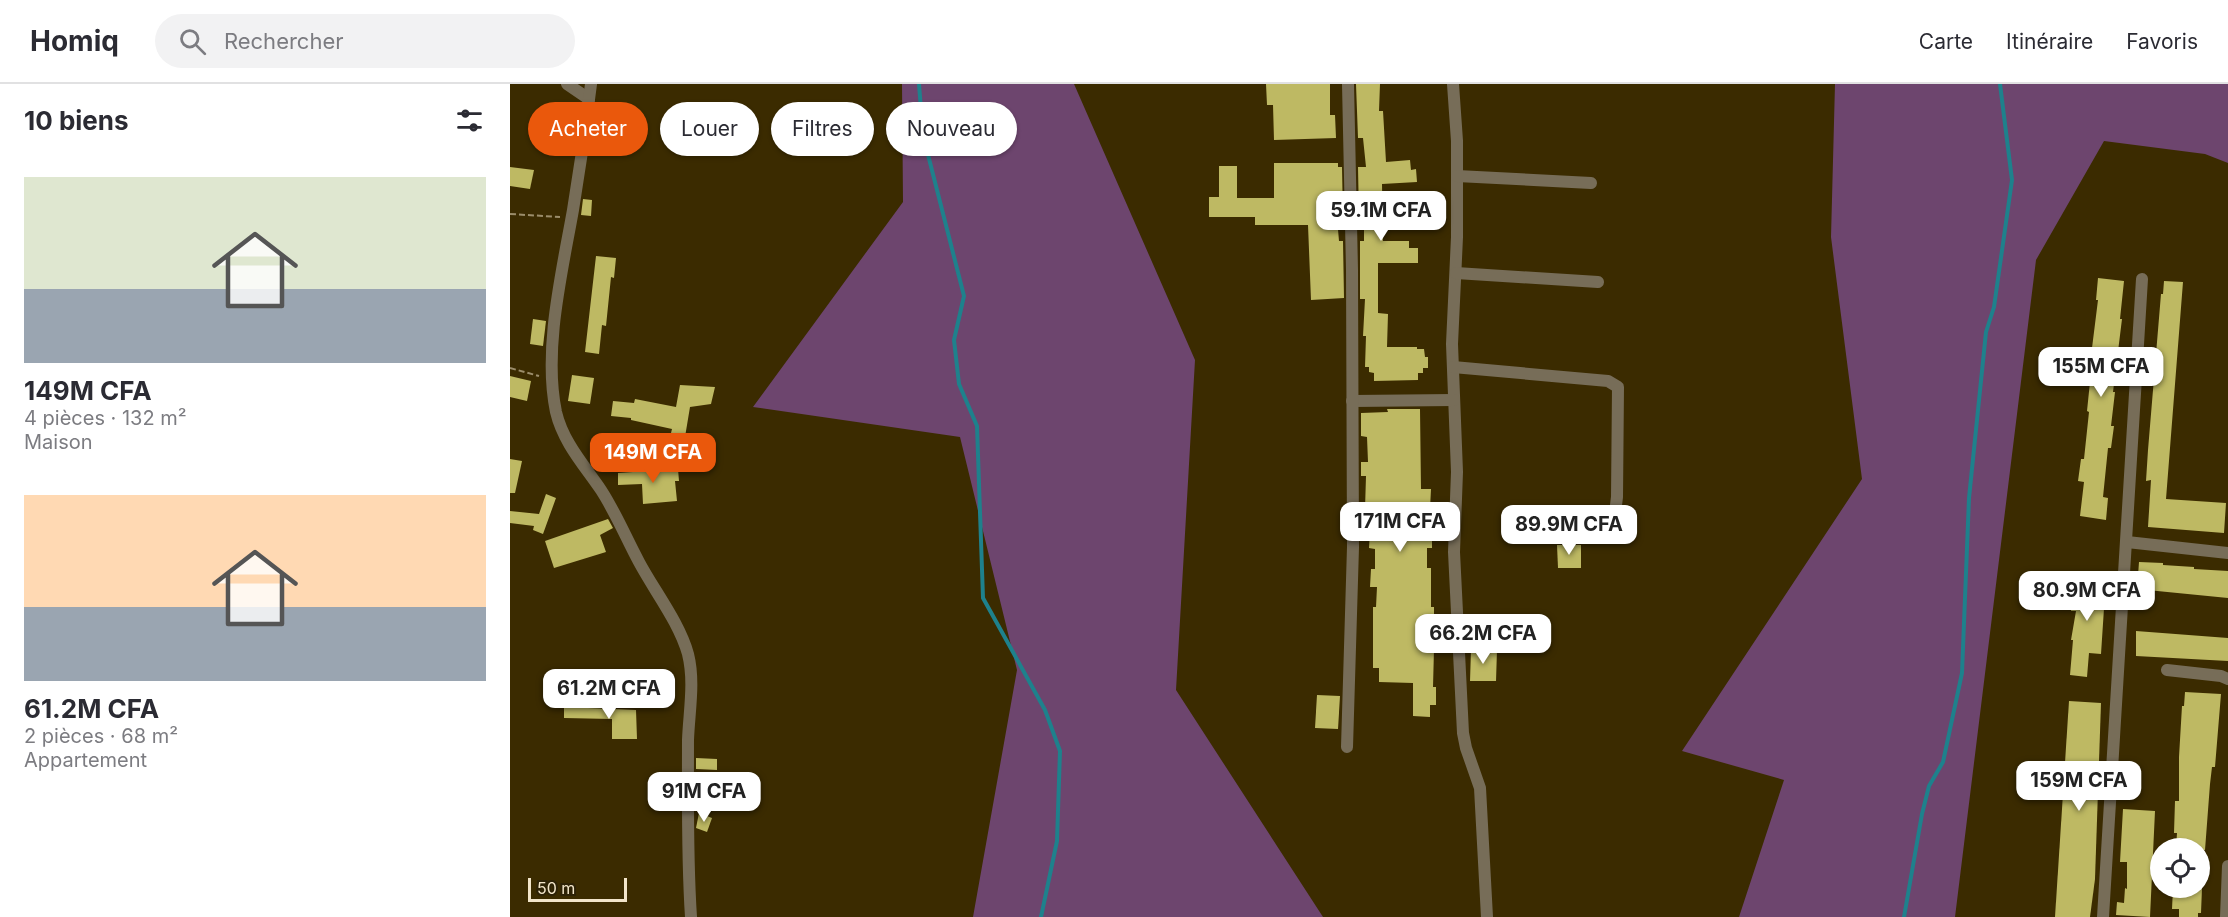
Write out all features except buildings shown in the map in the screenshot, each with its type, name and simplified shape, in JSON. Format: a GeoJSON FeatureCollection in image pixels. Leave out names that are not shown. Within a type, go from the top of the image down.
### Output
{"type":"FeatureCollection","features":[{"type":"Feature","properties":{"kind":"street"},"geometry":{"type":"LineString","coordinates":[[567,84],[589,99]]}},
{"type":"Feature","properties":{"kind":"street"},"geometry":{"type":"LineString","coordinates":[[591,84],[572,218],[558,291],[551,369],[552,382],[556,412],[562,430],[621,525],[688,654],[691,679],[688,799],[691,917]]}},
{"type":"Feature","properties":{"kind":"street"},"geometry":{"type":"LineString","coordinates":[[1347,747],[1353,547],[1352,270],[1348,84]]}},
{"type":"Feature","properties":{"kind":"street"},"geometry":{"type":"LineString","coordinates":[[1453,84],[1457,176],[1453,367],[1457,472],[1454,552],[1463,733],[1480,788],[1487,917]]}},
{"type":"Feature","properties":{"kind":"street"},"geometry":{"type":"LineString","coordinates":[[1457,176],[1590,183]]}},
{"type":"Feature","properties":{"kind":"street"},"geometry":{"type":"LineString","coordinates":[[1456,273],[1598,282]]}},
{"type":"Feature","properties":{"kind":"street"},"geometry":{"type":"LineString","coordinates":[[2103,917],[2142,279]]}},
{"type":"Feature","properties":{"kind":"street"},"geometry":{"type":"LineString","coordinates":[[1453,367],[1608,381],[1618,387],[1617,498],[1613,530]]}},
{"type":"Feature","properties":{"kind":"street"},"geometry":{"type":"LineString","coordinates":[[1352,401],[1454,400]]}},
{"type":"Feature","properties":{"kind":"street"},"geometry":{"type":"LineString","coordinates":[[2127,542],[2228,553]]}},
{"type":"Feature","properties":{"kind":"street"},"geometry":{"type":"LineString","coordinates":[[2166,670],[2221,676],[2228,679]]}},
{"type":"Feature","properties":{"kind":"street"},"geometry":{"type":"LineString","coordinates":[[2226,917],[2228,866]]}},
{"type":"Feature","properties":{"kind":"path"},"geometry":{"type":"LineString","coordinates":[[510,214],[572,218]]}},
{"type":"Feature","properties":{"kind":"path"},"geometry":{"type":"LineString","coordinates":[[510,368],[533,373],[552,382]]}},
{"type":"Feature","properties":{"kind":"shaded area"},"geometry":{"type":"Polygon","coordinates":[[[902,84],[1074,84],[1195,360],[1176,690],[1323,917],[973,917],[1017,670],[960,437],[753,407],[903,202],[903,156],[1017,156],[1017,102],[902,102],[902,84]]]}},
{"type":"Feature","properties":{"kind":"shaded area"},"geometry":{"type":"Polygon","coordinates":[[[1835,84],[2228,84],[2228,163],[2205,154],[2104,141],[2036,260],[1955,917],[1739,917],[1784,780],[1682,751],[1862,479],[1831,237],[1835,84]]]}},
{"type":"Feature","properties":{"kind":"waterway"},"geometry":{"type":"LineString","coordinates":[[919,84],[923,135],[964,296],[954,340],[959,384],[977,426],[983,598],[1045,710],[1060,751],[1057,841],[1041,917]]}},
{"type":"Feature","properties":{"kind":"waterway"},"geometry":{"type":"LineString","coordinates":[[1904,917],[1922,814],[1929,786],[1943,762],[1962,673],[1969,498],[1986,332],[1994,307],[2012,180],[2000,84]]}}]}
